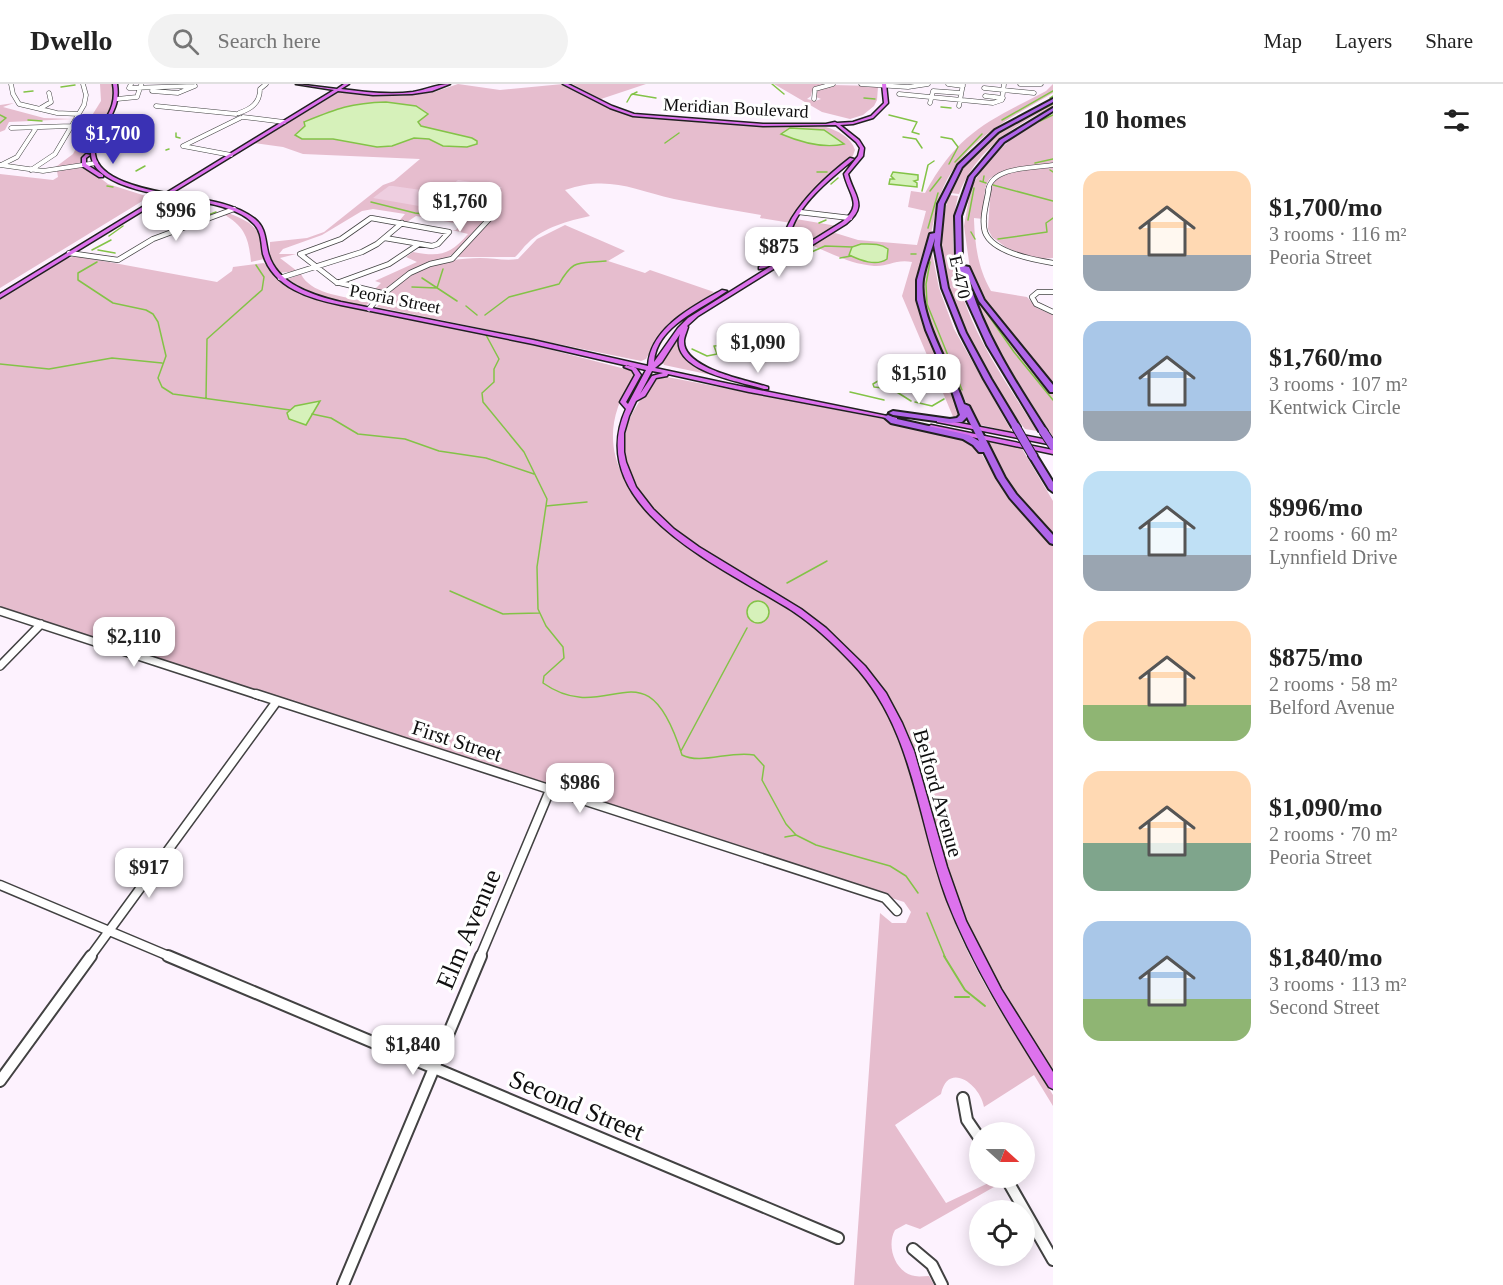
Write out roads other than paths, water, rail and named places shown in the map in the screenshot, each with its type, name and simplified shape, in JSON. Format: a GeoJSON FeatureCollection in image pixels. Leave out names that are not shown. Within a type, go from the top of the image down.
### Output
{"type":"FeatureCollection","features":[{"type":"Feature","properties":{"kind":"highway"},"geometry":{"type":"LineString","coordinates":[[1002,126],[1002,123],[1053,94]]}},
{"type":"Feature","properties":{"kind":"highway","name":"E-470"},"geometry":{"type":"LineString","coordinates":[[1053,100],[1002,126],[979,144],[956,171],[942,200],[938,223],[939,263],[954,316],[970,351],[1053,489]]}},
{"type":"Feature","properties":{"kind":"highway","name":"E-470"},"geometry":{"type":"LineString","coordinates":[[1053,111],[1022,126],[995,147],[975,171],[964,193],[957,224],[960,267],[974,314],[992,350],[1053,444]]}},
{"type":"Feature","properties":{"kind":"highway"},"geometry":{"type":"LineString","coordinates":[[938,223],[920,283],[924,315],[955,388],[995,469]]}},
{"type":"Feature","properties":{"kind":"highway"},"geometry":{"type":"LineString","coordinates":[[957,224],[961,226],[964,256],[971,281],[981,300],[1053,390]]}},
{"type":"Feature","properties":{"kind":"highway"},"geometry":{"type":"LineString","coordinates":[[890,415],[959,420],[964,414],[955,388]]}},
{"type":"Feature","properties":{"kind":"highway"},"geometry":{"type":"LineString","coordinates":[[890,415],[894,421],[969,438],[978,445],[1013,496],[1053,541]]}},
{"type":"Feature","properties":{"kind":"main road"},"geometry":{"type":"LineString","coordinates":[[90,164],[101,132],[117,99],[115,84]]}},
{"type":"Feature","properties":{"kind":"main road"},"geometry":{"type":"LineString","coordinates":[[298,84],[402,93],[429,90],[448,84]]}},
{"type":"Feature","properties":{"kind":"main road"},"geometry":{"type":"LineString","coordinates":[[0,290],[337,88],[348,84],[346,87],[351,90]]}},
{"type":"Feature","properties":{"kind":"main road"},"geometry":{"type":"LineString","coordinates":[[337,88],[381,95],[406,95],[435,91],[453,84]]}},
{"type":"Feature","properties":{"kind":"main road","name":"Meridian Boulevard"},"geometry":{"type":"LineString","coordinates":[[565,84],[612,108],[639,116],[763,125],[835,124],[861,118],[878,107],[882,100],[882,85]]}},
{"type":"Feature","properties":{"kind":"main road","name":"Meridian Boulevard"},"geometry":{"type":"LineString","coordinates":[[570,84],[619,108],[645,115],[835,124],[849,124],[870,118],[884,107],[887,101],[882,85]]}},
{"type":"Feature","properties":{"kind":"main road"},"geometry":{"type":"LineString","coordinates":[[835,124],[852,136]]}},
{"type":"Feature","properties":{"kind":"main road","name":"Belford Avenue"},"geometry":{"type":"LineString","coordinates":[[651,368],[650,360],[662,338],[677,320],[775,258],[783,248],[799,212],[823,183],[855,156],[856,146],[835,124]]}},
{"type":"Feature","properties":{"kind":"main road"},"geometry":{"type":"LineString","coordinates":[[849,124],[844,128],[860,144],[863,152],[846,174],[857,202],[856,210],[850,218]]}},
{"type":"Feature","properties":{"kind":"main road"},"geometry":{"type":"LineString","coordinates":[[817,125],[844,134]]}},
{"type":"Feature","properties":{"kind":"main road"},"geometry":{"type":"LineString","coordinates":[[101,132],[93,142],[88,155],[90,164],[101,176],[120,186],[205,204],[227,211],[259,227]]}},
{"type":"Feature","properties":{"kind":"main road"},"geometry":{"type":"LineString","coordinates":[[90,164],[119,181],[161,195],[208,201],[234,209],[253,219],[264,237],[269,262],[280,278]]}},
{"type":"Feature","properties":{"kind":"main road"},"geometry":{"type":"LineString","coordinates":[[0,296],[106,231],[127,224],[125,222],[131,216],[161,195]]}},
{"type":"Feature","properties":{"kind":"main road","name":"Belford Avenue"},"geometry":{"type":"LineString","coordinates":[[850,218],[687,321],[674,335],[659,362],[651,368],[631,404],[621,433],[621,454],[628,478],[647,506],[669,527],[692,546],[820,628],[861,667],[885,698],[911,751],[942,869],[968,938],[995,990],[1053,1083]]}},
{"type":"Feature","properties":{"kind":"main road"},"geometry":{"type":"LineString","coordinates":[[69,253],[67,252],[85,241],[86,238]]}},
{"type":"Feature","properties":{"kind":"main road","name":"Peoria Street"},"geometry":{"type":"LineString","coordinates":[[280,278],[311,295],[585,354]]}},
{"type":"Feature","properties":{"kind":"main road"},"geometry":{"type":"LineString","coordinates":[[687,321],[681,334],[681,344],[693,361],[719,376],[766,388]]}},
{"type":"Feature","properties":{"kind":"main road"},"geometry":{"type":"LineString","coordinates":[[585,354],[700,380],[890,415],[974,427],[1053,444]]}},
{"type":"Feature","properties":{"kind":"main road"},"geometry":{"type":"LineString","coordinates":[[585,354],[595,360],[629,367],[636,371],[637,377],[623,402],[631,404],[643,395],[658,375],[700,380]]}},
{"type":"Feature","properties":{"kind":"main road"},"geometry":{"type":"LineString","coordinates":[[651,368],[766,388],[1053,452]]}},
{"type":"Feature","properties":{"kind":"street"},"geometry":{"type":"LineString","coordinates":[[11,84],[17,103],[59,114],[79,114]]}},
{"type":"Feature","properties":{"kind":"street"},"geometry":{"type":"LineString","coordinates":[[31,170],[52,158],[79,114],[86,98],[85,84]]}},
{"type":"Feature","properties":{"kind":"street"},"geometry":{"type":"LineString","coordinates":[[131,84],[129,88],[140,86],[179,93],[197,85]]}},
{"type":"Feature","properties":{"kind":"street"},"geometry":{"type":"LineString","coordinates":[[228,154],[183,146],[212,134],[258,102],[260,90],[266,84]]}},
{"type":"Feature","properties":{"kind":"street"},"geometry":{"type":"LineString","coordinates":[[814,99],[815,90],[833,84]]}},
{"type":"Feature","properties":{"kind":"street"},"geometry":{"type":"LineString","coordinates":[[861,84],[914,87],[928,84]]}},
{"type":"Feature","properties":{"kind":"street"},"geometry":{"type":"LineString","coordinates":[[948,84],[963,85],[959,106]]}},
{"type":"Feature","properties":{"kind":"street"},"geometry":{"type":"LineString","coordinates":[[899,94],[960,101],[999,102],[1003,98],[1004,84]]}},
{"type":"Feature","properties":{"kind":"street"},"geometry":{"type":"LineString","coordinates":[[1020,84],[1041,84]]}},
{"type":"Feature","properties":{"kind":"street"},"geometry":{"type":"LineString","coordinates":[[152,89],[165,85],[197,85]]}},
{"type":"Feature","properties":{"kind":"street"},"geometry":{"type":"LineString","coordinates":[[169,92],[183,85]]}},
{"type":"Feature","properties":{"kind":"street"},"geometry":{"type":"LineString","coordinates":[[117,99],[137,97],[140,86]]}},
{"type":"Feature","properties":{"kind":"street"},"geometry":{"type":"LineString","coordinates":[[914,87],[920,91],[919,96]]}},
{"type":"Feature","properties":{"kind":"street"},"geometry":{"type":"LineString","coordinates":[[984,88],[1034,93]]}},
{"type":"Feature","properties":{"kind":"street"},"geometry":{"type":"LineString","coordinates":[[930,103],[934,91],[961,93]]}},
{"type":"Feature","properties":{"kind":"street"},"geometry":{"type":"LineString","coordinates":[[41,108],[51,102],[49,93]]}},
{"type":"Feature","properties":{"kind":"street"},"geometry":{"type":"LineString","coordinates":[[985,96],[1003,98]]}},
{"type":"Feature","properties":{"kind":"street"},"geometry":{"type":"LineString","coordinates":[[156,106],[171,106],[282,122]]}},
{"type":"Feature","properties":{"kind":"street"},"geometry":{"type":"LineString","coordinates":[[75,120],[108,118]]}},
{"type":"Feature","properties":{"kind":"street"},"geometry":{"type":"LineString","coordinates":[[11,128],[71,126]]}},
{"type":"Feature","properties":{"kind":"street"},"geometry":{"type":"LineString","coordinates":[[1,165],[17,156],[36,128]]}},
{"type":"Feature","properties":{"kind":"street"},"geometry":{"type":"LineString","coordinates":[[1,165],[31,170],[56,170],[90,164]]}},
{"type":"Feature","properties":{"kind":"street"},"geometry":{"type":"LineString","coordinates":[[1053,165],[1009,172],[992,179],[989,185],[985,230],[991,240],[1006,250],[1053,263]]}},
{"type":"Feature","properties":{"kind":"street"},"geometry":{"type":"LineString","coordinates":[[69,253],[116,261],[153,238],[234,209]]}},
{"type":"Feature","properties":{"kind":"street"},"geometry":{"type":"LineString","coordinates":[[799,212],[850,218]]}},
{"type":"Feature","properties":{"kind":"street"},"geometry":{"type":"LineString","coordinates":[[369,309],[416,270],[452,259],[491,217]]}},
{"type":"Feature","properties":{"kind":"street"},"geometry":{"type":"LineString","coordinates":[[384,296],[337,283],[301,253],[342,238],[369,218],[449,232],[436,245],[385,238]]}},
{"type":"Feature","properties":{"kind":"street"},"geometry":{"type":"LineString","coordinates":[[280,278],[360,253],[385,238],[402,223]]}},
{"type":"Feature","properties":{"kind":"street"},"geometry":{"type":"LineString","coordinates":[[337,283],[391,263],[419,244]]}},
{"type":"Feature","properties":{"kind":"street"},"geometry":{"type":"LineString","coordinates":[[1053,292],[1038,292],[1032,296],[1036,304],[1053,312]]}},
{"type":"Feature","properties":{"kind":"street","name":"First Street"},"geometry":{"type":"LineString","coordinates":[[0,611],[885,898],[897,911]]}},
{"type":"Feature","properties":{"kind":"street"},"geometry":{"type":"LineString","coordinates":[[0,666],[41,624]]}},
{"type":"Feature","properties":{"kind":"street"},"geometry":{"type":"LineString","coordinates":[[0,1081],[277,701]]}},
{"type":"Feature","properties":{"kind":"street","name":"Elm Avenue"},"geometry":{"type":"LineString","coordinates":[[343,1285],[550,790]]}},
{"type":"Feature","properties":{"kind":"street","name":"Second Street"},"geometry":{"type":"LineString","coordinates":[[0,885],[434,1070],[838,1238]]}},
{"type":"Feature","properties":{"kind":"street"},"geometry":{"type":"LineString","coordinates":[[963,1098],[969,1123]]}},
{"type":"Feature","properties":{"kind":"street"},"geometry":{"type":"LineString","coordinates":[[1012,1188],[1053,1260]]}},
{"type":"Feature","properties":{"kind":"street"},"geometry":{"type":"LineString","coordinates":[[913,1249],[932,1265],[942,1285]]}},
{"type":"Feature","properties":{"kind":"waterway"},"geometry":{"type":"LineString","coordinates":[[772,84],[784,94]]}},
{"type":"Feature","properties":{"kind":"waterway"},"geometry":{"type":"LineString","coordinates":[[61,87],[75,85]]}},
{"type":"Feature","properties":{"kind":"waterway"},"geometry":{"type":"LineString","coordinates":[[24,92],[33,91]]}},
{"type":"Feature","properties":{"kind":"waterway"},"geometry":{"type":"LineString","coordinates":[[1002,120],[1053,91]]}},
{"type":"Feature","properties":{"kind":"waterway"},"geometry":{"type":"LineString","coordinates":[[633,94],[637,92]]}},
{"type":"Feature","properties":{"kind":"waterway"},"geometry":{"type":"LineString","coordinates":[[627,102],[633,94]]}},
{"type":"Feature","properties":{"kind":"waterway"},"geometry":{"type":"LineString","coordinates":[[633,94],[656,98]]}},
{"type":"Feature","properties":{"kind":"waterway"},"geometry":{"type":"LineString","coordinates":[[864,98],[875,99]]}},
{"type":"Feature","properties":{"kind":"waterway"},"geometry":{"type":"LineString","coordinates":[[998,134],[1012,124],[1053,104]]}},
{"type":"Feature","properties":{"kind":"waterway"},"geometry":{"type":"LineString","coordinates":[[941,107],[951,108]]}},
{"type":"Feature","properties":{"kind":"waterway"},"geometry":{"type":"LineString","coordinates":[[720,114],[788,116]]}},
{"type":"Feature","properties":{"kind":"waterway"},"geometry":{"type":"LineString","coordinates":[[0,115],[6,118],[0,123]]}},
{"type":"Feature","properties":{"kind":"waterway"},"geometry":{"type":"LineString","coordinates":[[889,115],[917,122],[912,132],[919,134]]}},
{"type":"Feature","properties":{"kind":"waterway"},"geometry":{"type":"LineString","coordinates":[[1040,121],[1053,115]]}},
{"type":"Feature","properties":{"kind":"waterway"},"geometry":{"type":"LineString","coordinates":[[28,120],[42,121]]}},
{"type":"Feature","properties":{"kind":"waterway"},"geometry":{"type":"LineString","coordinates":[[176,133],[176,137],[180,138]]}},
{"type":"Feature","properties":{"kind":"waterway"},"geometry":{"type":"LineString","coordinates":[[665,143],[679,133]]}},
{"type":"Feature","properties":{"kind":"waterway"},"geometry":{"type":"LineString","coordinates":[[955,162],[982,134]]}},
{"type":"Feature","properties":{"kind":"waterway"},"geometry":{"type":"LineString","coordinates":[[903,137],[916,139],[922,148]]}},
{"type":"Feature","properties":{"kind":"waterway"},"geometry":{"type":"LineString","coordinates":[[941,137],[952,139],[958,147],[949,164]]}},
{"type":"Feature","properties":{"kind":"waterway"},"geometry":{"type":"LineString","coordinates":[[1035,163],[1053,159]]}},
{"type":"Feature","properties":{"kind":"waterway"},"geometry":{"type":"LineString","coordinates":[[922,191],[928,165],[934,161]]}},
{"type":"Feature","properties":{"kind":"waterway"},"geometry":{"type":"LineString","coordinates":[[136,171],[145,166]]}},
{"type":"Feature","properties":{"kind":"waterway"},"geometry":{"type":"LineString","coordinates":[[817,172],[827,172]]}},
{"type":"Feature","properties":{"kind":"waterway"},"geometry":{"type":"LineString","coordinates":[[983,182],[984,176]]}},
{"type":"Feature","properties":{"kind":"waterway"},"geometry":{"type":"LineString","coordinates":[[930,191],[941,177]]}},
{"type":"Feature","properties":{"kind":"waterway"},"geometry":{"type":"LineString","coordinates":[[831,184],[838,178]]}},
{"type":"Feature","properties":{"kind":"waterway"},"geometry":{"type":"LineString","coordinates":[[993,185],[1053,201]]}},
{"type":"Feature","properties":{"kind":"waterway"},"geometry":{"type":"LineString","coordinates":[[107,186],[113,187]]}},
{"type":"Feature","properties":{"kind":"waterway"},"geometry":{"type":"LineString","coordinates":[[968,220],[974,188]]}},
{"type":"Feature","properties":{"kind":"waterway"},"geometry":{"type":"LineString","coordinates":[[928,228],[938,193]]}},
{"type":"Feature","properties":{"kind":"waterway"},"geometry":{"type":"LineString","coordinates":[[371,202],[415,213],[460,218]]}},
{"type":"Feature","properties":{"kind":"waterway"},"geometry":{"type":"LineString","coordinates":[[161,204],[167,204]]}},
{"type":"Feature","properties":{"kind":"waterway"},"geometry":{"type":"LineString","coordinates":[[203,217],[216,212]]}},
{"type":"Feature","properties":{"kind":"waterway"},"geometry":{"type":"LineString","coordinates":[[460,218],[477,216]]}},
{"type":"Feature","properties":{"kind":"waterway"},"geometry":{"type":"LineString","coordinates":[[998,239],[1047,232],[1046,223],[1053,218]]}},
{"type":"Feature","properties":{"kind":"waterway"},"geometry":{"type":"LineString","coordinates":[[819,223],[826,220]]}},
{"type":"Feature","properties":{"kind":"waterway"},"geometry":{"type":"LineString","coordinates":[[109,236],[123,226]]}},
{"type":"Feature","properties":{"kind":"waterway"},"geometry":{"type":"LineString","coordinates":[[971,232],[975,239]]}},
{"type":"Feature","properties":{"kind":"waterway"},"geometry":{"type":"LineString","coordinates":[[92,250],[111,240]]}},
{"type":"Feature","properties":{"kind":"waterway"},"geometry":{"type":"LineString","coordinates":[[807,254],[825,246],[852,247]]}},
{"type":"Feature","properties":{"kind":"waterway"},"geometry":{"type":"LineString","coordinates":[[98,250],[115,253]]}},
{"type":"Feature","properties":{"kind":"waterway"},"geometry":{"type":"LineString","coordinates":[[911,254],[916,254]]}},
{"type":"Feature","properties":{"kind":"waterway"},"geometry":{"type":"LineString","coordinates":[[840,258],[851,256]]}},
{"type":"Feature","properties":{"kind":"waterway"},"geometry":{"type":"LineString","coordinates":[[485,315],[509,297],[559,284],[573,266],[606,261]]}},
{"type":"Feature","properties":{"kind":"waterway"},"geometry":{"type":"LineString","coordinates":[[97,262],[78,273],[78,280],[113,303],[146,310],[153,314],[158,322],[166,356],[158,378],[162,387],[173,394],[290,410]]}},
{"type":"Feature","properties":{"kind":"waterway"},"geometry":{"type":"LineString","coordinates":[[930,262],[926,284],[927,304],[962,390]]}},
{"type":"Feature","properties":{"kind":"waterway"},"geometry":{"type":"LineString","coordinates":[[206,398],[207,339],[262,290],[264,277],[256,265]]}},
{"type":"Feature","properties":{"kind":"waterway"},"geometry":{"type":"LineString","coordinates":[[437,288],[443,269]]}},
{"type":"Feature","properties":{"kind":"waterway"},"geometry":{"type":"LineString","coordinates":[[422,278],[437,288]]}},
{"type":"Feature","properties":{"kind":"waterway"},"geometry":{"type":"LineString","coordinates":[[412,287],[437,288]]}},
{"type":"Feature","properties":{"kind":"waterway"},"geometry":{"type":"LineString","coordinates":[[437,288],[457,301]]}},
{"type":"Feature","properties":{"kind":"waterway"},"geometry":{"type":"LineString","coordinates":[[975,296],[1014,352],[1053,400]]}},
{"type":"Feature","properties":{"kind":"waterway"},"geometry":{"type":"LineString","coordinates":[[466,306],[477,315]]}},
{"type":"Feature","properties":{"kind":"waterway"},"geometry":{"type":"LineString","coordinates":[[486,335],[499,359],[494,369],[494,382],[482,393],[483,402],[524,452],[547,499],[537,567],[538,609],[546,626],[563,647],[564,658],[544,676],[543,683],[567,695],[588,697],[624,692],[639,693],[654,701],[668,720],[682,755],[690,758],[736,754],[754,755],[764,766],[762,780],[786,824],[796,835]]}},
{"type":"Feature","properties":{"kind":"waterway"},"geometry":{"type":"LineString","coordinates":[[692,349],[707,356],[717,354],[714,346],[729,345],[773,357],[780,355]]}},
{"type":"Feature","properties":{"kind":"waterway"},"geometry":{"type":"LineString","coordinates":[[0,364],[49,369],[112,358],[162,363]]}},
{"type":"Feature","properties":{"kind":"waterway"},"geometry":{"type":"LineString","coordinates":[[878,381],[873,384],[874,387],[892,389],[911,401]]}},
{"type":"Feature","properties":{"kind":"waterway"},"geometry":{"type":"LineString","coordinates":[[850,392],[884,400]]}},
{"type":"Feature","properties":{"kind":"waterway"},"geometry":{"type":"LineString","coordinates":[[915,402],[932,406],[944,399]]}},
{"type":"Feature","properties":{"kind":"waterway"},"geometry":{"type":"LineString","coordinates":[[312,414],[331,418],[358,434],[405,439],[439,451],[486,458],[534,474]]}},
{"type":"Feature","properties":{"kind":"waterway"},"geometry":{"type":"LineString","coordinates":[[546,506],[587,502]]}},
{"type":"Feature","properties":{"kind":"waterway"},"geometry":{"type":"LineString","coordinates":[[787,583],[827,561]]}},
{"type":"Feature","properties":{"kind":"waterway"},"geometry":{"type":"LineString","coordinates":[[450,591],[503,614],[539,613]]}},
{"type":"Feature","properties":{"kind":"waterway"},"geometry":{"type":"LineString","coordinates":[[681,751],[747,628]]}},
{"type":"Feature","properties":{"kind":"waterway"},"geometry":{"type":"LineString","coordinates":[[785,837],[796,835]]}},
{"type":"Feature","properties":{"kind":"waterway"},"geometry":{"type":"LineString","coordinates":[[796,835],[816,845],[890,866],[906,876],[918,893]]}},
{"type":"Feature","properties":{"kind":"waterway"},"geometry":{"type":"LineString","coordinates":[[927,913],[945,957]]}},
{"type":"Feature","properties":{"kind":"waterway"},"geometry":{"type":"LineString","coordinates":[[944,956],[965,990],[985,1006]]}},
{"type":"Feature","properties":{"kind":"waterway"},"geometry":{"type":"LineString","coordinates":[[955,997],[969,997]]}}]}
